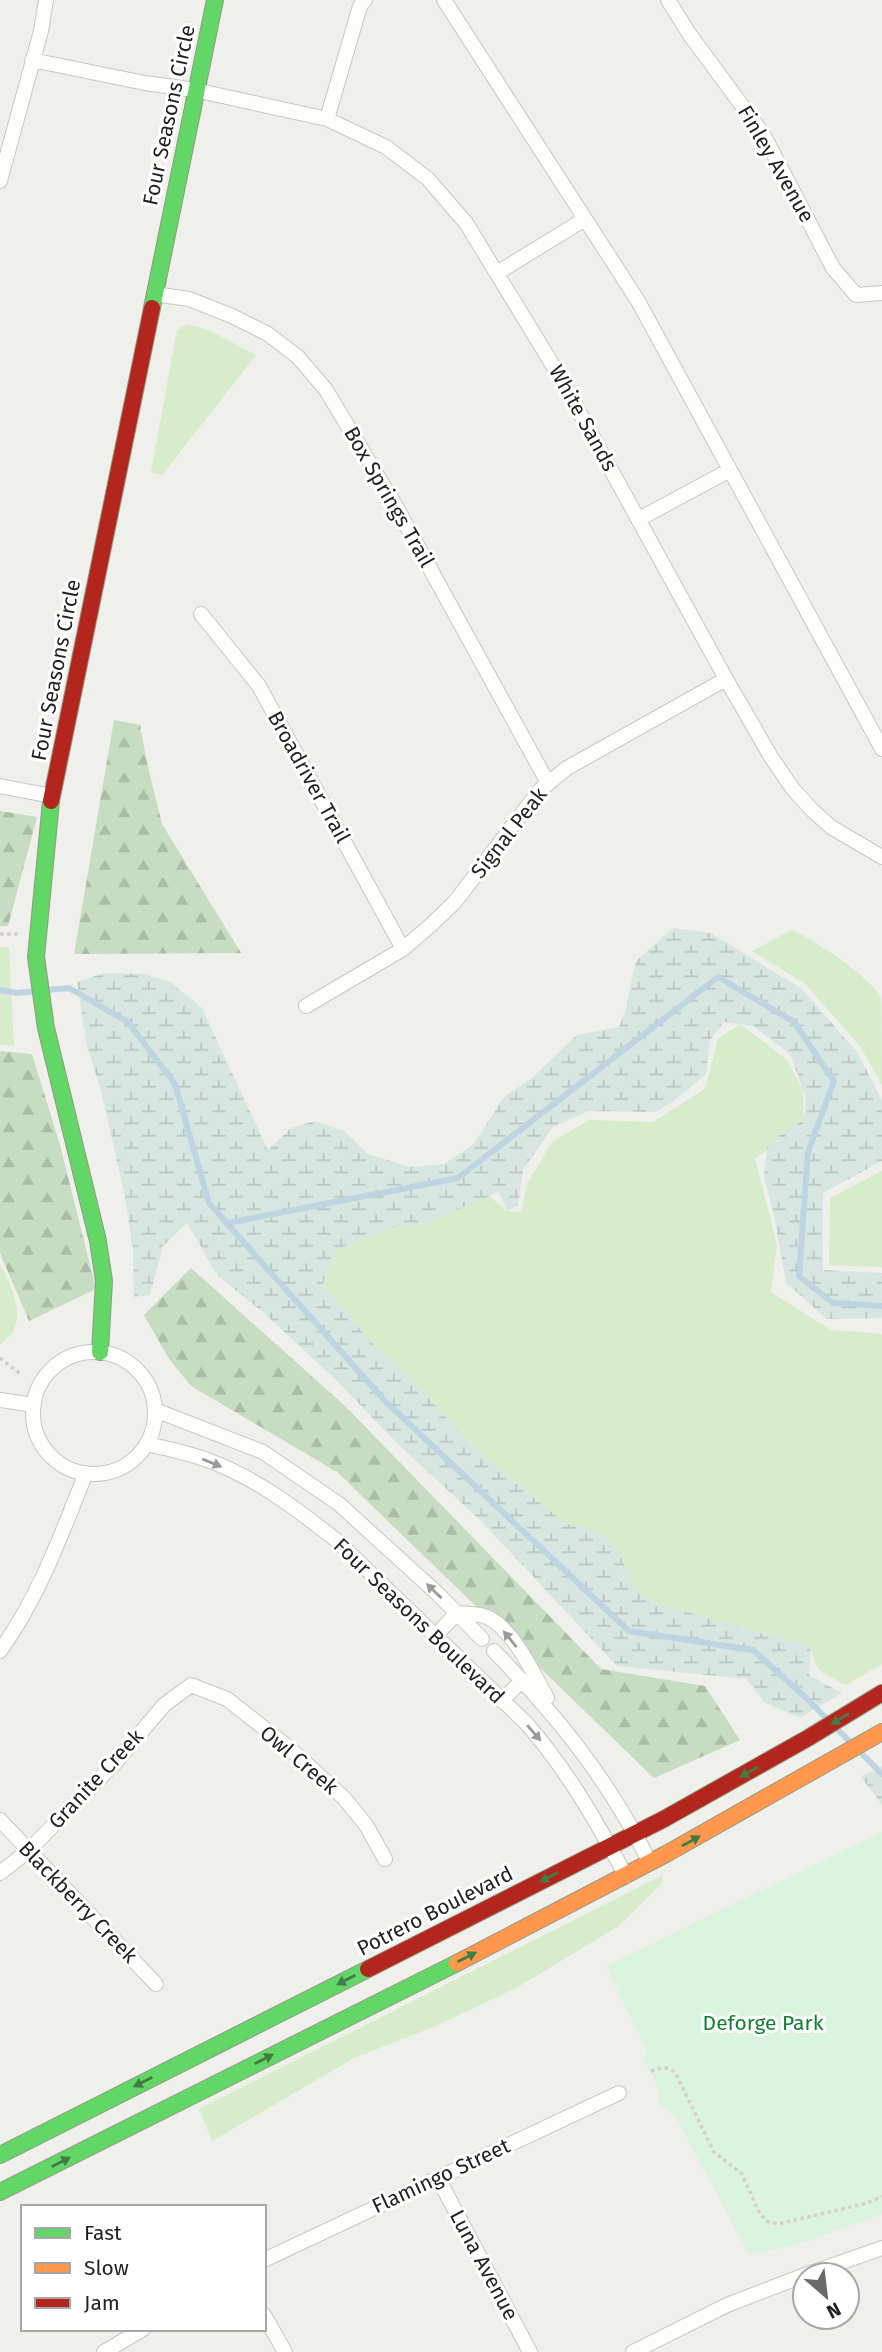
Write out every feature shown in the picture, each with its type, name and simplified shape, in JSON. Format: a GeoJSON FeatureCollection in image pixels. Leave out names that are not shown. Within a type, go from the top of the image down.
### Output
{"type":"FeatureCollection","features":[{"type":"Feature","properties":{"kind":"street"},"geometry":{"type":"LineString","coordinates":[[0,181],[41,31],[46,0]]}},
{"type":"Feature","properties":{"kind":"street","name":"Four Seasons Circle"},"geometry":{"type":"LineString","coordinates":[[100,1352],[104,1281],[98,1241],[46,1028],[36,957],[52,796],[215,0]]}},
{"type":"Feature","properties":{"kind":"street"},"geometry":{"type":"LineString","coordinates":[[327,119],[360,6],[365,0]]}},
{"type":"Feature","properties":{"kind":"street"},"geometry":{"type":"LineString","coordinates":[[444,0],[638,301],[882,750]]}},
{"type":"Feature","properties":{"kind":"street","name":"Finley Avenue"},"geometry":{"type":"LineString","coordinates":[[668,0],[690,35],[763,134],[833,268],[856,295],[882,293]]}},
{"type":"Feature","properties":{"kind":"street","name":"White Sands"},"geometry":{"type":"LineString","coordinates":[[32,60],[145,83],[195,90],[327,119],[386,147],[428,179],[466,223],[577,405],[771,757],[793,789],[831,827],[882,858]]}},
{"type":"Feature","properties":{"kind":"street"},"geometry":{"type":"LineString","coordinates":[[497,273],[585,219]]}},
{"type":"Feature","properties":{"kind":"street","name":"Box Springs Trail"},"geometry":{"type":"LineString","coordinates":[[154,294],[189,299],[233,316],[268,334],[298,357],[326,390],[394,503],[548,783]]}},
{"type":"Feature","properties":{"kind":"street"},"geometry":{"type":"LineString","coordinates":[[639,519],[730,470]]}},
{"type":"Feature","properties":{"kind":"street","name":"Broadriver Trail"},"geometry":{"type":"LineString","coordinates":[[201,614],[259,686],[403,949]]}},
{"type":"Feature","properties":{"kind":"street","name":"Signal Peak"},"geometry":{"type":"LineString","coordinates":[[306,1006],[403,949],[455,902],[520,813],[566,768],[726,679]]}},
{"type":"Feature","properties":{"kind":"street"},"geometry":{"type":"LineString","coordinates":[[0,786],[52,796]]}},
{"type":"Feature","properties":{"kind":"street"},"geometry":{"type":"LineString","coordinates":[[100,1352],[117,1356],[132,1365],[144,1377],[152,1393],[155,1410],[153,1428],[147,1444],[135,1458],[121,1468],[104,1473],[86,1473],[68,1468],[52,1457],[40,1442],[34,1424],[34,1405],[39,1387],[49,1371],[64,1360],[81,1353],[100,1352]]}},
{"type":"Feature","properties":{"kind":"street"},"geometry":{"type":"LineString","coordinates":[[0,1400],[34,1405]]}},
{"type":"Feature","properties":{"kind":"street","name":"Four Seasons Boulevard"},"geometry":{"type":"LineString","coordinates":[[155,1410],[263,1452],[339,1504],[482,1639]]}},
{"type":"Feature","properties":{"kind":"street","name":"Four Seasons Boulevard"},"geometry":{"type":"LineString","coordinates":[[147,1444],[212,1462],[245,1478],[305,1516],[336,1540],[526,1723],[579,1791],[626,1876]]}},
{"type":"Feature","properties":{"kind":"street"},"geometry":{"type":"LineString","coordinates":[[0,1651],[45,1576],[86,1473]]}},
{"type":"Feature","properties":{"kind":"street"},"geometry":{"type":"LineString","coordinates":[[435,1636],[457,1613]]}},
{"type":"Feature","properties":{"kind":"street","name":"Four Seasons Boulevard"},"geometry":{"type":"LineString","coordinates":[[457,1613],[488,1617],[506,1633],[527,1660],[557,1718]]}},
{"type":"Feature","properties":{"kind":"street","name":"Four Seasons Boulevard"},"geometry":{"type":"LineString","coordinates":[[494,1651],[557,1718],[603,1780],[636,1833],[650,1863]]}},
{"type":"Feature","properties":{"kind":"street"},"geometry":{"type":"LineString","coordinates":[[502,1701],[522,1679]]}},
{"type":"Feature","properties":{"kind":"street","name":"Granite Creek"},"geometry":{"type":"LineString","coordinates":[[0,1874],[28,1851],[115,1763],[164,1704],[191,1685]]}},
{"type":"Feature","properties":{"kind":"street","name":"Owl Creek"},"geometry":{"type":"LineString","coordinates":[[191,1685],[227,1699],[288,1747],[345,1798],[366,1825],[385,1859]]}},
{"type":"Feature","properties":{"kind":"street","name":"Potrero Boulevard"},"geometry":{"type":"LineString","coordinates":[[0,2155],[610,1847],[808,1738],[877,1696]]}},
{"type":"Feature","properties":{"kind":"street"},"geometry":{"type":"LineString","coordinates":[[0,2192],[626,1876],[882,1732]]}},
{"type":"Feature","properties":{"kind":"street","name":"Blackberry Creek"},"geometry":{"type":"LineString","coordinates":[[0,1821],[156,1984]]}},
{"type":"Feature","properties":{"kind":"street","name":"Flamingo Street"},"geometry":{"type":"LineString","coordinates":[[266,2259],[619,2093]]}},
{"type":"Feature","properties":{"kind":"street","name":"Luna Avenue"},"geometry":{"type":"LineString","coordinates":[[438,2178],[530,2352]]}},
{"type":"Feature","properties":{"kind":"street"},"geometry":{"type":"LineString","coordinates":[[845,2261],[882,2248]]}},
{"type":"Feature","properties":{"kind":"street"},"geometry":{"type":"LineString","coordinates":[[633,2352],[727,2305],[791,2280]]}},
{"type":"Feature","properties":{"kind":"street"},"geometry":{"type":"LineString","coordinates":[[266,2319],[285,2352]]}},
{"type":"Feature","properties":{"kind":"street"},"geometry":{"type":"LineString","coordinates":[[104,2352],[140,2331]]}},
{"type":"Feature","properties":{"kind":"path"},"geometry":{"type":"LineString","coordinates":[[0,1359],[22,1375]]}},
{"type":"Feature","properties":{"kind":"path"},"geometry":{"type":"LineString","coordinates":[[651,2071],[665,2067],[671,2068],[676,2074],[715,2152],[742,2174],[759,2212],[766,2221],[778,2224],[868,2203],[882,2196]]}},
{"type":"Feature","properties":{"kind":"green space"},"geometry":{"type":"Polygon","coordinates":[[[188,324],[210,331],[256,355],[162,475],[151,472],[177,330],[188,324]]]}},
{"type":"Feature","properties":{"kind":"green space"},"geometry":{"type":"Polygon","coordinates":[[[114,720],[140,725],[162,824],[241,953],[74,954],[114,720]]]}},
{"type":"Feature","properties":{"kind":"green space"},"geometry":{"type":"Polygon","coordinates":[[[0,811],[37,817],[8,926],[0,926],[0,811]]]}},
{"type":"Feature","properties":{"kind":"green space"},"geometry":{"type":"Polygon","coordinates":[[[673,928],[711,933],[802,989],[857,1052],[882,1100],[882,1161],[823,1193],[823,1270],[882,1273],[882,1318],[827,1319],[786,1283],[764,1177],[767,1147],[784,1131],[804,1120],[806,1098],[790,1054],[753,1026],[724,1022],[710,1040],[706,1074],[674,1101],[656,1112],[588,1111],[553,1127],[523,1170],[518,1206],[507,1211],[499,1192],[426,1223],[386,1229],[336,1250],[323,1284],[368,1339],[416,1384],[472,1446],[566,1524],[587,1528],[605,1536],[617,1549],[635,1588],[652,1602],[811,1647],[809,1675],[842,1693],[800,1718],[764,1702],[747,1679],[617,1666],[482,1522],[398,1444],[335,1379],[266,1315],[217,1275],[187,1223],[163,1246],[150,1295],[134,1297],[133,1250],[125,1197],[102,1094],[87,1046],[77,982],[105,973],[145,974],[170,982],[202,1008],[268,1150],[291,1128],[315,1121],[344,1131],[368,1154],[410,1167],[444,1164],[473,1145],[504,1097],[532,1078],[577,1035],[619,1027],[636,961],[673,928]]]}},
{"type":"Feature","properties":{"kind":"green space"},"geometry":{"type":"Polygon","coordinates":[[[792,930],[855,971],[881,999],[882,1085],[860,1046],[804,983],[752,951],[792,930]]]}},
{"type":"Feature","properties":{"kind":"green space"},"geometry":{"type":"Polygon","coordinates":[[[0,947],[9,947],[14,1046],[0,1044],[0,947]]]}},
{"type":"Feature","properties":{"kind":"green space"},"geometry":{"type":"Polygon","coordinates":[[[740,1024],[786,1059],[803,1090],[804,1120],[755,1159],[777,1245],[771,1292],[831,1330],[882,1334],[882,1664],[846,1685],[818,1670],[810,1647],[652,1602],[635,1588],[617,1549],[587,1528],[566,1524],[472,1446],[416,1384],[368,1339],[323,1284],[336,1250],[386,1229],[426,1223],[489,1196],[507,1211],[521,1212],[527,1184],[552,1142],[589,1120],[653,1122],[705,1089],[718,1039],[740,1024]]]}},
{"type":"Feature","properties":{"kind":"green space"},"geometry":{"type":"Polygon","coordinates":[[[0,1051],[32,1054],[60,1145],[96,1289],[29,1321],[0,1253],[0,1051]]]}},
{"type":"Feature","properties":{"kind":"green space"},"geometry":{"type":"Polygon","coordinates":[[[882,1171],[882,1267],[829,1265],[830,1198],[882,1171]]]}},
{"type":"Feature","properties":{"kind":"green space"},"geometry":{"type":"Polygon","coordinates":[[[0,1264],[14,1295],[17,1317],[15,1327],[0,1344],[0,1264]]]}},
{"type":"Feature","properties":{"kind":"green space"},"geometry":{"type":"Polygon","coordinates":[[[191,1268],[344,1405],[601,1669],[705,1686],[740,1740],[654,1778],[337,1472],[191,1386],[169,1359],[144,1315],[191,1268]]]}},
{"type":"Feature","properties":{"kind":"green space"},"geometry":{"type":"Polygon","coordinates":[[[882,1766],[882,1805],[861,1777],[882,1766]]]}},
{"type":"Feature","properties":{"kind":"green space","name":"Deforge Park"},"geometry":{"type":"Polygon","coordinates":[[[882,1832],[882,2214],[799,2244],[749,2254],[674,2114],[658,2106],[656,2082],[643,2061],[647,2051],[606,1966],[882,1832]]]}},
{"type":"Feature","properties":{"kind":"green space"},"geometry":{"type":"Polygon","coordinates":[[[663,1875],[662,1883],[620,1925],[518,1987],[433,2027],[354,2058],[212,2141],[199,2109],[663,1875]]]}},
{"type":"Feature","properties":{"kind":"waterway"},"geometry":{"type":"LineString","coordinates":[[227,1223],[458,1178],[718,977],[794,1022],[834,1081],[808,1152],[799,1276],[833,1303],[882,1306]]}},
{"type":"Feature","properties":{"kind":"waterway"},"geometry":{"type":"LineString","coordinates":[[0,990],[17,993],[69,988],[128,1022],[175,1084],[209,1203],[385,1401],[629,1631],[753,1650],[804,1696],[882,1774]]}},
{"type":"Feature","properties":{"kind":"traffic: fast"},"geometry":{"type":"LineString","coordinates":[[152,308],[215,0]]}},
{"type":"Feature","properties":{"kind":"traffic: fast"},"geometry":{"type":"LineString","coordinates":[[51,801],[36,957],[46,1028],[98,1241],[104,1281],[100,1352]]}},
{"type":"Feature","properties":{"kind":"traffic: fast"},"geometry":{"type":"LineString","coordinates":[[0,2192],[457,1963]]}},
{"type":"Feature","properties":{"kind":"traffic: fast"},"geometry":{"type":"LineString","coordinates":[[0,2155],[368,1969]]}},
{"type":"Feature","properties":{"kind":"traffic: slow"},"geometry":{"type":"LineString","coordinates":[[457,1963],[666,1854],[882,1732]]}},
{"type":"Feature","properties":{"kind":"traffic: jam"},"geometry":{"type":"LineString","coordinates":[[51,801],[152,308]]}},
{"type":"Feature","properties":{"kind":"traffic: jam"},"geometry":{"type":"LineString","coordinates":[[368,1969],[664,1819],[882,1693]]}}]}
